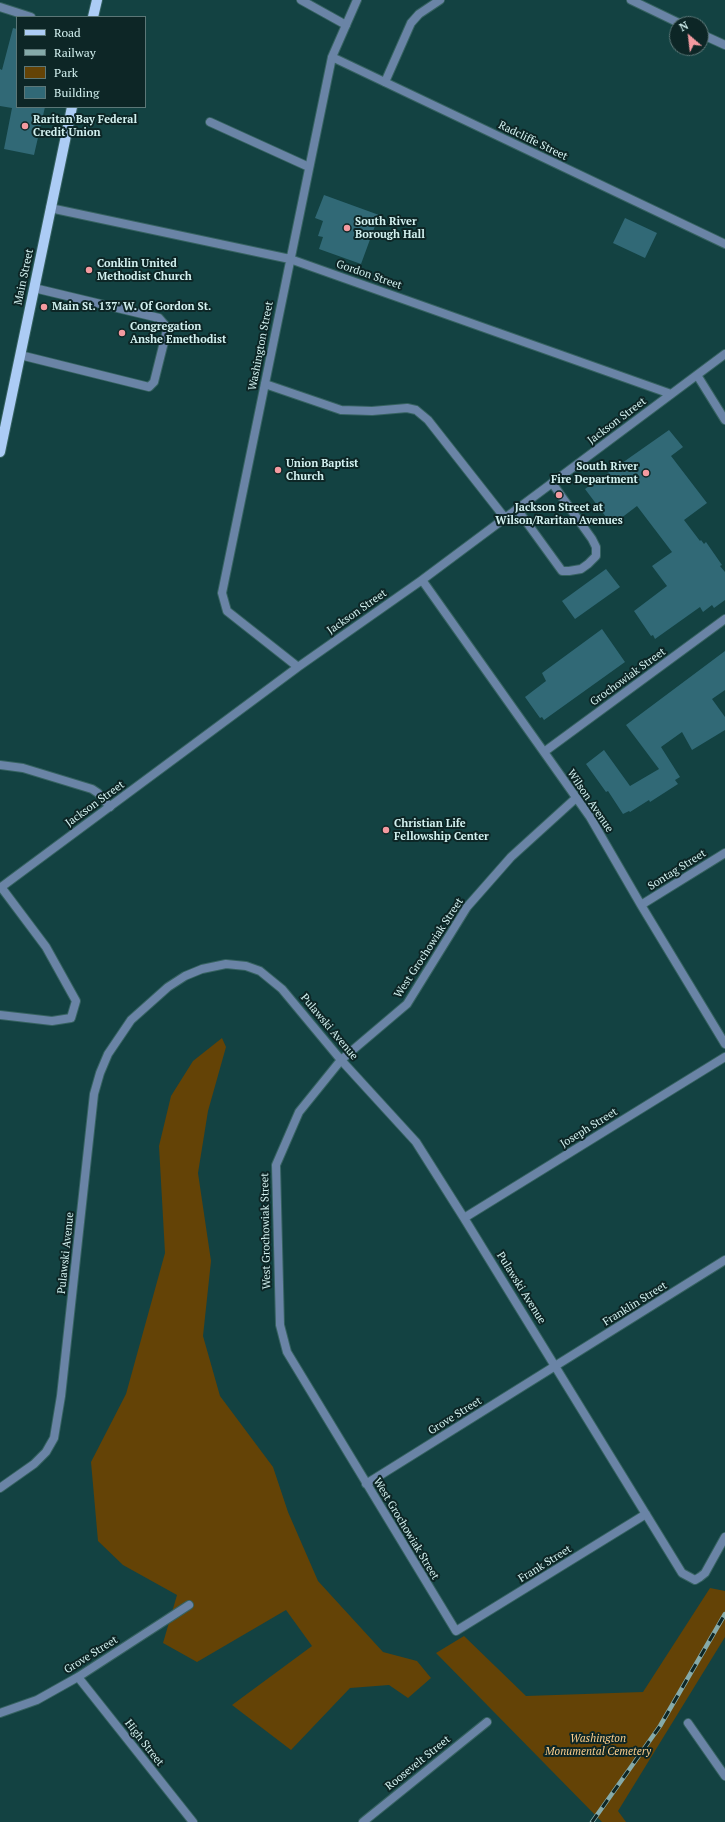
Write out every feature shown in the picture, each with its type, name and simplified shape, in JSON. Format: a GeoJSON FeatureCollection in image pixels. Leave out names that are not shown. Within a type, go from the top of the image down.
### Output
{"type":"FeatureCollection","features":[{"type":"Feature","properties":{"kind":"main road"},"geometry":{"type":"LineString","coordinates":[[93,16],[98,0]]}},
{"type":"Feature","properties":{"kind":"main road","name":"Main Street"},"geometry":{"type":"LineString","coordinates":[[0,452],[72,108]]}},
{"type":"Feature","properties":{"kind":"street"},"geometry":{"type":"LineString","coordinates":[[301,0],[346,25]]}},
{"type":"Feature","properties":{"kind":"street","name":"Washington Street"},"geometry":{"type":"LineString","coordinates":[[298,667],[227,611],[222,593],[332,57],[357,0]]}},
{"type":"Feature","properties":{"kind":"street"},"geometry":{"type":"LineString","coordinates":[[385,82],[411,23],[419,14],[440,0]]}},
{"type":"Feature","properties":{"kind":"street"},"geometry":{"type":"LineString","coordinates":[[631,0],[669,18]]}},
{"type":"Feature","properties":{"kind":"street"},"geometry":{"type":"LineString","coordinates":[[0,7],[28,16]]}},
{"type":"Feature","properties":{"kind":"street"},"geometry":{"type":"LineString","coordinates":[[709,38],[725,45]]}},
{"type":"Feature","properties":{"kind":"street","name":"Radcliffe Street"},"geometry":{"type":"LineString","coordinates":[[332,57],[725,244]]}},
{"type":"Feature","properties":{"kind":"street"},"geometry":{"type":"LineString","coordinates":[[210,122],[309,167]]}},
{"type":"Feature","properties":{"kind":"street","name":"Gordon Street"},"geometry":{"type":"LineString","coordinates":[[50,208],[290,259],[671,394]]}},
{"type":"Feature","properties":{"kind":"street"},"geometry":{"type":"LineString","coordinates":[[20,355],[149,387],[154,382],[167,330],[159,318],[34,288]]}},
{"type":"Feature","properties":{"kind":"street","name":"Jackson Street"},"geometry":{"type":"LineString","coordinates":[[0,887],[298,667],[422,580],[725,354]]}},
{"type":"Feature","properties":{"kind":"street"},"geometry":{"type":"LineString","coordinates":[[697,375],[725,420]]}},
{"type":"Feature","properties":{"kind":"street"},"geometry":{"type":"LineString","coordinates":[[265,384],[341,410],[372,411],[407,408],[416,410],[428,420],[505,518]]}},
{"type":"Feature","properties":{"kind":"street"},"geometry":{"type":"LineString","coordinates":[[517,509],[562,570],[569,571],[581,569],[596,556],[596,547],[592,539],[552,483]]}},
{"type":"Feature","properties":{"kind":"street","name":"Wilson Avenue"},"geometry":{"type":"LineString","coordinates":[[422,580],[590,817],[725,1044]]}},
{"type":"Feature","properties":{"kind":"street","name":"Grochowiak Street"},"geometry":{"type":"LineString","coordinates":[[544,752],[725,619]]}},
{"type":"Feature","properties":{"kind":"street"},"geometry":{"type":"LineString","coordinates":[[0,765],[23,768],[92,789],[98,793],[110,807]]}},
{"type":"Feature","properties":{"kind":"street","name":"West Grochowiak Street"},"geometry":{"type":"LineString","coordinates":[[456,1631],[286,1352],[280,1325],[276,1165],[299,1112],[341,1060],[407,1004],[467,907],[511,857],[576,798]]}},
{"type":"Feature","properties":{"kind":"street","name":"Sontag Street"},"geometry":{"type":"LineString","coordinates":[[641,905],[725,853]]}},
{"type":"Feature","properties":{"kind":"street"},"geometry":{"type":"LineString","coordinates":[[0,887],[46,947],[76,1001],[71,1018],[52,1021],[0,1016]]}},
{"type":"Feature","properties":{"kind":"street","name":"Pulawski Avenue"},"geometry":{"type":"LineString","coordinates":[[0,1488],[34,1464],[46,1452],[54,1438],[61,1396],[94,1094],[100,1073],[108,1054],[131,1020],[168,987],[185,976],[202,969],[226,964],[246,966],[260,971],[282,988],[341,1060],[416,1142],[556,1366],[682,1573],[695,1580],[705,1574],[725,1537]]}},
{"type":"Feature","properties":{"kind":"street","name":"Joseph Street"},"geometry":{"type":"LineString","coordinates":[[464,1218],[725,1057]]}},
{"type":"Feature","properties":{"kind":"street","name":"Franklin Street"},"geometry":{"type":"LineString","coordinates":[[556,1366],[725,1260]]}},
{"type":"Feature","properties":{"kind":"street","name":"Grove Street"},"geometry":{"type":"LineString","coordinates":[[366,1484],[556,1366]]}},
{"type":"Feature","properties":{"kind":"street","name":"Frank Street"},"geometry":{"type":"LineString","coordinates":[[456,1631],[646,1514]]}},
{"type":"Feature","properties":{"kind":"street","name":"Grove Street"},"geometry":{"type":"LineString","coordinates":[[0,1713],[37,1700],[78,1677],[189,1605]]}},
{"type":"Feature","properties":{"kind":"street","name":"High Street"},"geometry":{"type":"LineString","coordinates":[[78,1677],[194,1822]]}},
{"type":"Feature","properties":{"kind":"street","name":"Roosevelt Street"},"geometry":{"type":"LineString","coordinates":[[363,1822],[487,1722]]}},
{"type":"Feature","properties":{"kind":"street"},"geometry":{"type":"LineString","coordinates":[[688,1723],[725,1776]]}},
{"type":"Feature","properties":{"kind":"green space"},"geometry":{"type":"Polygon","coordinates":[[[222,1038],[226,1047],[208,1111],[198,1173],[211,1261],[203,1336],[220,1396],[273,1467],[288,1512],[318,1581],[383,1652],[417,1661],[431,1678],[408,1698],[389,1685],[350,1688],[291,1750],[232,1705],[312,1646],[286,1610],[197,1662],[163,1643],[177,1595],[123,1565],[98,1541],[91,1462],[126,1394],[165,1253],[159,1146],[171,1096],[193,1061],[222,1038]]]}},
{"type":"Feature","properties":{"kind":"green space","name":"Washington Monumental Cemetery"},"geometry":{"type":"Polygon","coordinates":[[[710,1588],[725,1591],[725,1637],[618,1811],[626,1822],[602,1822],[436,1653],[464,1636],[526,1696],[643,1692],[710,1588]]]}},
{"type":"Feature","properties":{"kind":"building"},"geometry":{"type":"Polygon","coordinates":[[[13,28],[16,29],[16,108],[45,108],[34,155],[4,149],[12,108],[0,106],[0,69],[2,70],[13,28]]]}},
{"type":"Feature","properties":{"kind":"building","name":"South River Borough Hall"},"geometry":{"type":"Polygon","coordinates":[[[324,195],[379,215],[361,264],[319,249],[323,237],[318,236],[323,221],[315,218],[324,195]]]}},
{"type":"Feature","properties":{"kind":"building"},"geometry":{"type":"Polygon","coordinates":[[[625,218],[657,233],[645,258],[613,243],[625,218]]]}},
{"type":"Feature","properties":{"kind":"building"},"geometry":{"type":"Polygon","coordinates":[[[669,430],[683,447],[671,456],[707,503],[684,520],[700,541],[701,540],[704,544],[706,542],[722,565],[720,566],[725,572],[725,600],[714,608],[712,605],[703,612],[700,607],[655,639],[653,635],[651,636],[634,611],[667,586],[652,566],[672,552],[637,506],[612,525],[585,489],[669,430]]]}},
{"type":"Feature","properties":{"kind":"building"},"geometry":{"type":"Polygon","coordinates":[[[606,569],[620,587],[575,619],[562,601],[606,569]]]}},
{"type":"Feature","properties":{"kind":"building"},"geometry":{"type":"Polygon","coordinates":[[[602,629],[625,662],[544,720],[542,717],[540,718],[525,697],[546,681],[542,673],[602,629]]]}},
{"type":"Feature","properties":{"kind":"building"},"geometry":{"type":"Polygon","coordinates":[[[725,651],[725,690],[712,699],[725,717],[725,730],[692,750],[682,732],[661,747],[680,777],[675,780],[678,784],[650,802],[649,800],[630,812],[629,811],[623,814],[608,791],[606,792],[586,764],[604,750],[630,786],[659,769],[626,725],[725,651]]]}},
{"type":"Feature","properties":{"kind":"railway"},"geometry":{"type":"LineString","coordinates":[[592,1822],[660,1726],[725,1614]]}},
{"type":"Feature","properties":{"kind":"place","name":"Raritan Bay Federal Credit Union"},"geometry":{"type":"Point","coordinates":[25,126]}},
{"type":"Feature","properties":{"kind":"place","name":"South River Borough Hall"},"geometry":{"type":"Point","coordinates":[347,228]}},
{"type":"Feature","properties":{"kind":"place","name":"Conklin United Methodist Church"},"geometry":{"type":"Point","coordinates":[89,270]}},
{"type":"Feature","properties":{"kind":"place","name":"Main St. 137' W. Of Gordon St."},"geometry":{"type":"Point","coordinates":[44,307]}},
{"type":"Feature","properties":{"kind":"place","name":"Congregation Anshe Emethodist"},"geometry":{"type":"Point","coordinates":[122,333]}},
{"type":"Feature","properties":{"kind":"place","name":"Union Baptist Church"},"geometry":{"type":"Point","coordinates":[278,470]}},
{"type":"Feature","properties":{"kind":"place","name":"South River Fire Department"},"geometry":{"type":"Point","coordinates":[646,473]}},
{"type":"Feature","properties":{"kind":"place","name":"Jackson Street at Wilson/Raritan Avenues"},"geometry":{"type":"Point","coordinates":[559,495]}},
{"type":"Feature","properties":{"kind":"place","name":"Christian Life Fellowship Center"},"geometry":{"type":"Point","coordinates":[386,830]}}]}
